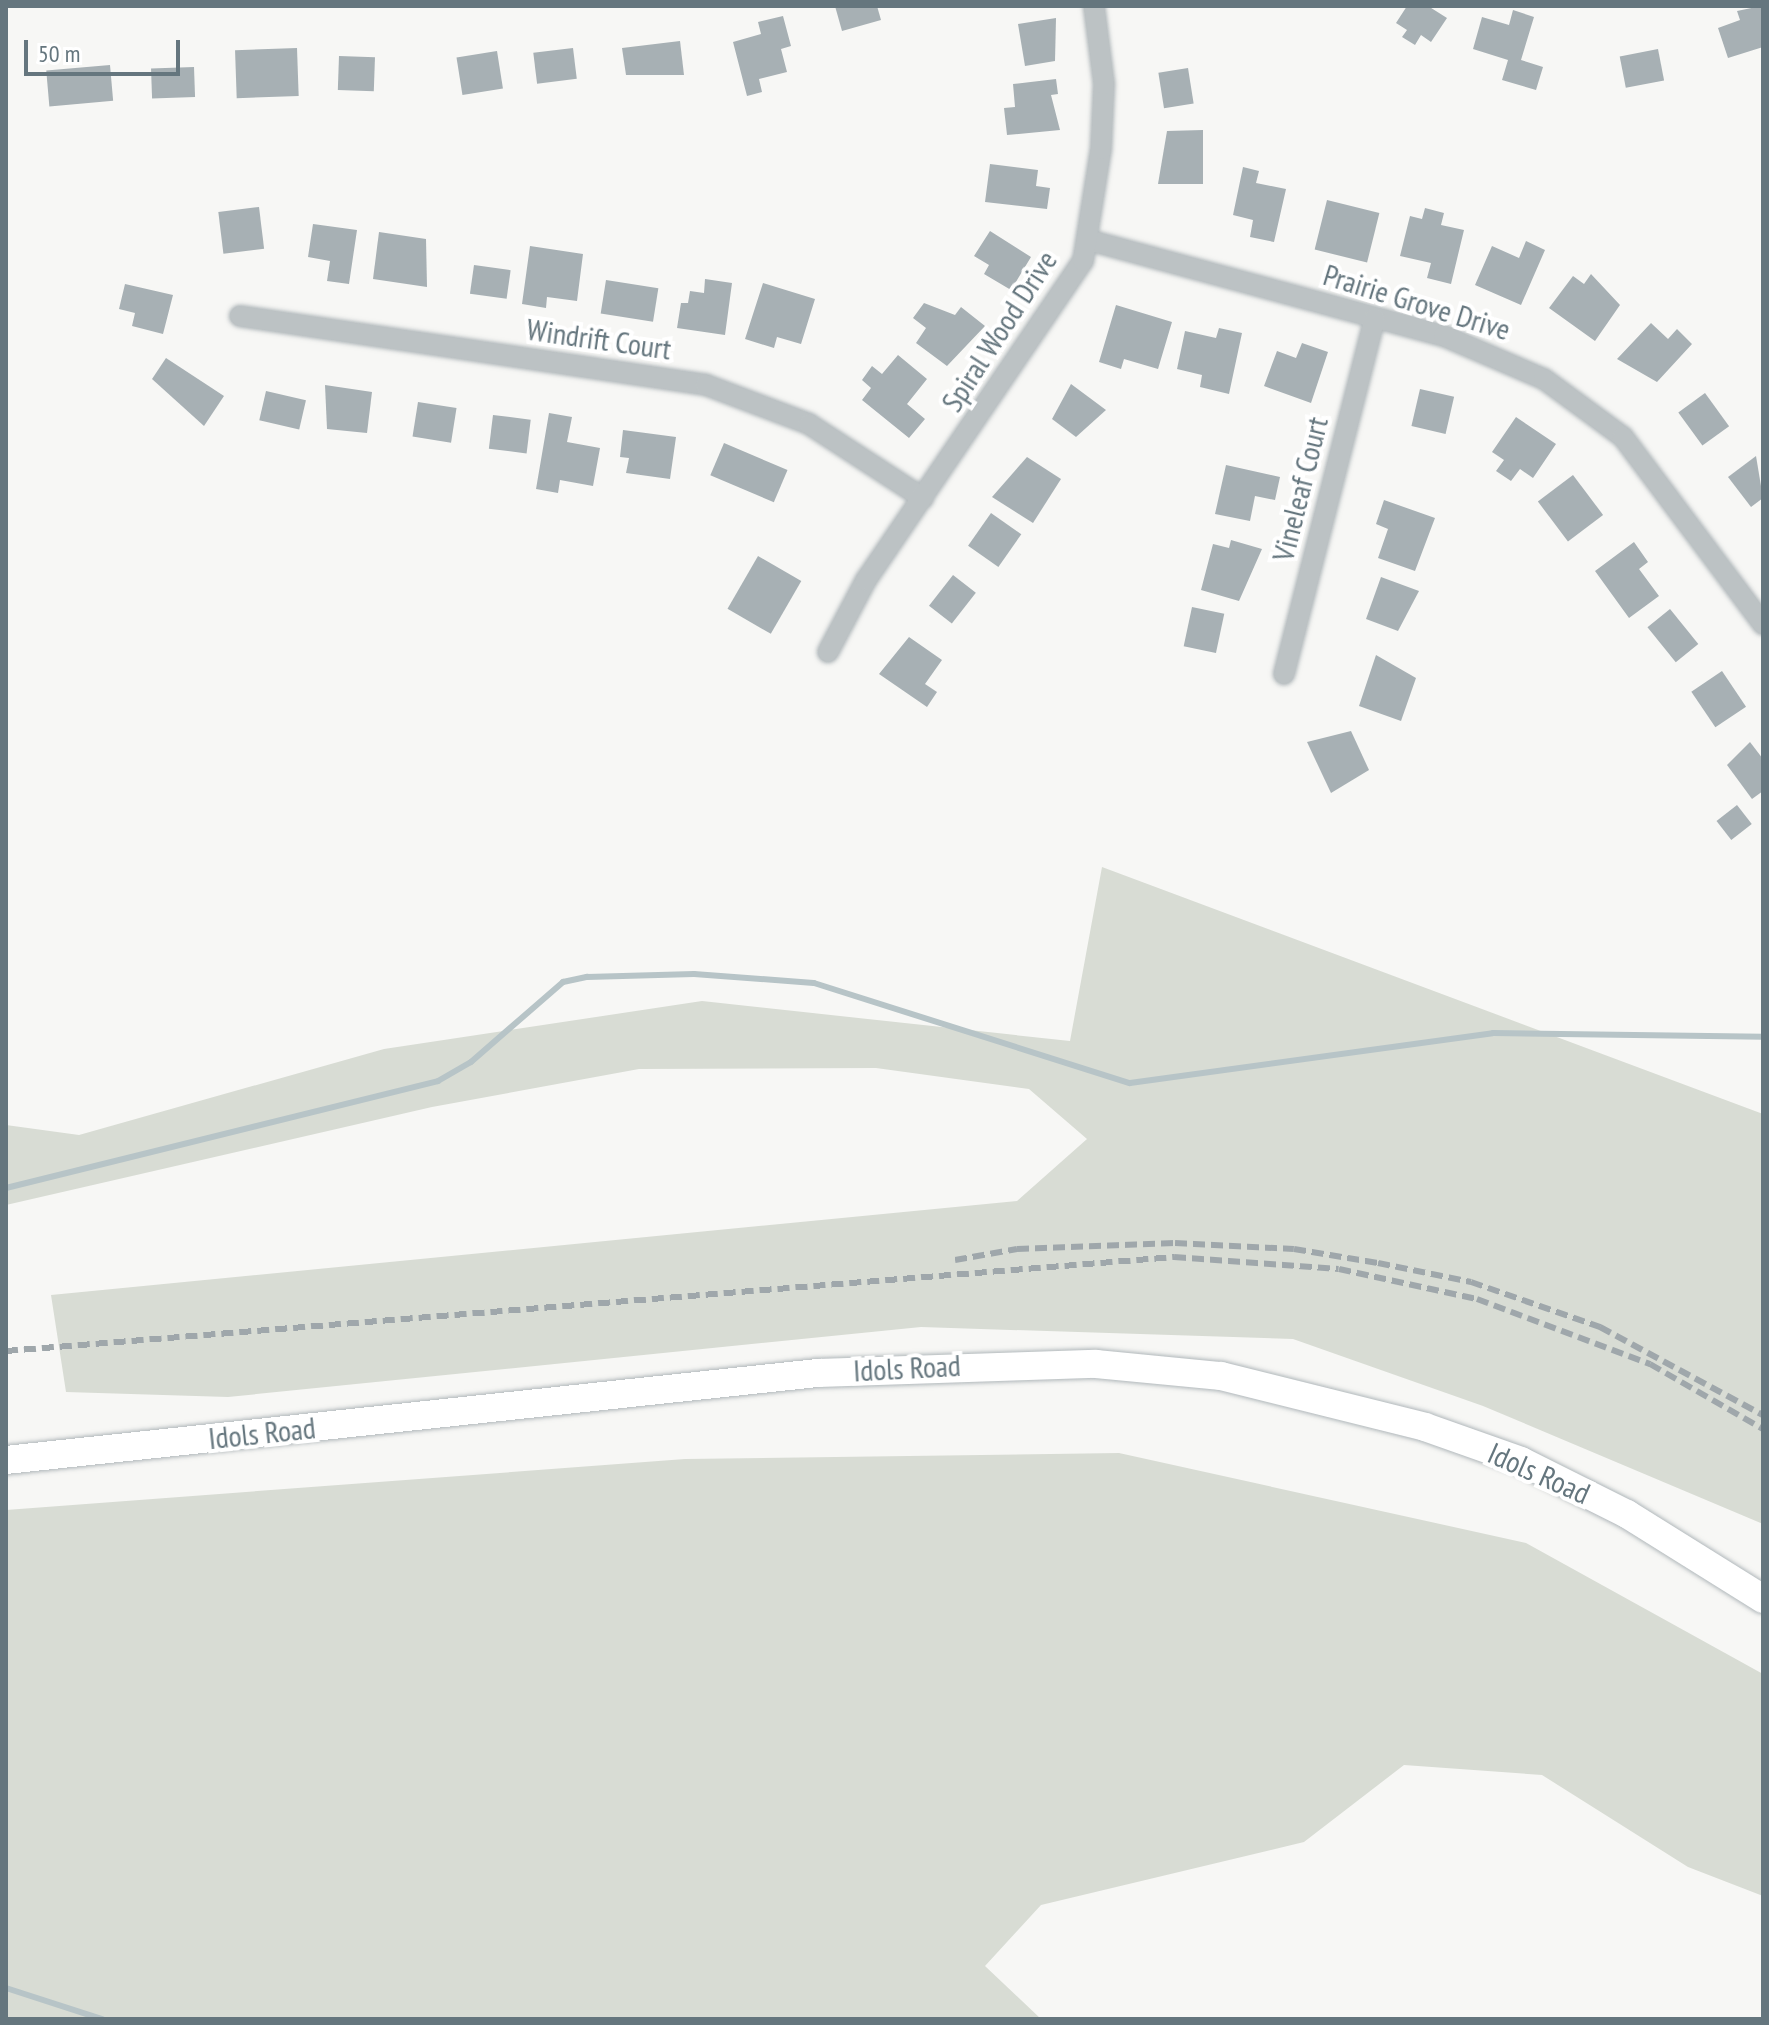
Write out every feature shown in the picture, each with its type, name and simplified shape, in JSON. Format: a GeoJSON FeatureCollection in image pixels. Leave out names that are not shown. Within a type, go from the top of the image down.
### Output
{"type":"FeatureCollection","features":[{"type":"Feature","properties":{"kind":"main road","name":"Idols Road"},"geometry":{"type":"LineString","coordinates":[[6,1460],[818,1373],[1096,1364],[1221,1376],[1425,1427],[1521,1461],[1627,1514],[1763,1599]]}},
{"type":"Feature","properties":{"kind":"street","name":"Spiral Wood Drive"},"geometry":{"type":"LineString","coordinates":[[828,652],[923,498],[1058,305],[1088,240],[1104,84],[1094,6]]}},
{"type":"Feature","properties":{"kind":"street","name":"Prairie Grove Drive"},"geometry":{"type":"LineString","coordinates":[[1088,240],[1494,353],[1596,414],[1623,437],[1763,624]]}},
{"type":"Feature","properties":{"kind":"street","name":"Windrift Court"},"geometry":{"type":"LineString","coordinates":[[240,316],[706,385],[809,424],[923,498]]}},
{"type":"Feature","properties":{"kind":"street","name":"Vineleaf Court"},"geometry":{"type":"LineString","coordinates":[[1284,674],[1375,318]]}},
{"type":"Feature","properties":{"kind":"shaded area"},"geometry":{"type":"Polygon","coordinates":[[[1102,867],[1763,1114],[1763,1524],[1483,1406],[1293,1339],[921,1327],[228,1397],[66,1392],[51,1295],[1017,1201],[1087,1139],[1029,1089],[876,1068],[639,1069],[432,1107],[6,1205],[6,1125],[79,1135],[384,1049],[702,1001],[1070,1041],[1102,867]]]}},
{"type":"Feature","properties":{"kind":"shaded area"},"geometry":{"type":"Polygon","coordinates":[[[1119,1453],[1526,1543],[1763,1674],[1763,1896],[1688,1867],[1542,1775],[1404,1765],[1304,1842],[1041,1905],[985,1966],[1041,2019],[6,2019],[6,1510],[685,1459],[1119,1453]]]}},
{"type":"Feature","properties":{"kind":"building"},"geometry":{"type":"Polygon","coordinates":[[[835,6],[877,6],[881,20],[842,31],[835,6]]]}},
{"type":"Feature","properties":{"kind":"building"},"geometry":{"type":"Polygon","coordinates":[[[1407,6],[1428,6],[1447,18],[1431,42],[1421,35],[1415,45],[1402,37],[1407,30],[1396,23],[1407,6]]]}},
{"type":"Feature","properties":{"kind":"building"},"geometry":{"type":"Polygon","coordinates":[[[1761,6],[1763,47],[1728,58],[1718,28],[1740,20],[1737,11],[1761,6]]]}},
{"type":"Feature","properties":{"kind":"building"},"geometry":{"type":"Polygon","coordinates":[[[1513,10],[1534,17],[1521,60],[1543,67],[1536,90],[1502,80],[1508,60],[1473,49],[1482,17],[1509,25],[1513,10]]]}},
{"type":"Feature","properties":{"kind":"building"},"geometry":{"type":"Polygon","coordinates":[[[783,16],[791,46],[781,49],[787,72],[759,79],[762,92],[747,96],[733,42],[761,34],[758,22],[783,16]]]}},
{"type":"Feature","properties":{"kind":"building"},"geometry":{"type":"Polygon","coordinates":[[[1056,18],[1055,61],[1025,66],[1018,24],[1056,18]]]}},
{"type":"Feature","properties":{"kind":"building"},"geometry":{"type":"Polygon","coordinates":[[[680,41],[684,75],[626,75],[622,48],[680,41]]]}},
{"type":"Feature","properties":{"kind":"building"},"geometry":{"type":"Polygon","coordinates":[[[297,48],[299,96],[237,98],[235,50],[297,48]]]}},
{"type":"Feature","properties":{"kind":"building"},"geometry":{"type":"Polygon","coordinates":[[[573,48],[577,79],[537,84],[533,53],[573,48]]]}},
{"type":"Feature","properties":{"kind":"building"},"geometry":{"type":"Polygon","coordinates":[[[1658,49],[1664,80],[1626,88],[1620,56],[1658,49]]]}},
{"type":"Feature","properties":{"kind":"building"},"geometry":{"type":"Polygon","coordinates":[[[497,51],[503,89],[462,95],[457,57],[497,51]]]}},
{"type":"Feature","properties":{"kind":"building"},"geometry":{"type":"Polygon","coordinates":[[[339,56],[375,57],[374,91],[338,90],[339,56]]]}},
{"type":"Feature","properties":{"kind":"building"},"geometry":{"type":"Polygon","coordinates":[[[110,65],[113,101],[49,106],[46,71],[110,65]]]}},
{"type":"Feature","properties":{"kind":"building"},"geometry":{"type":"Polygon","coordinates":[[[194,67],[195,97],[152,98],[151,69],[194,67]]]}},
{"type":"Feature","properties":{"kind":"building"},"geometry":{"type":"Polygon","coordinates":[[[1188,68],[1194,104],[1164,108],[1158,73],[1188,68]]]}},
{"type":"Feature","properties":{"kind":"building"},"geometry":{"type":"Polygon","coordinates":[[[1056,79],[1058,94],[1051,95],[1060,130],[1007,135],[1004,108],[1015,107],[1013,84],[1056,79]]]}},
{"type":"Feature","properties":{"kind":"building"},"geometry":{"type":"Polygon","coordinates":[[[1203,130],[1203,184],[1158,184],[1167,131],[1203,130]]]}},
{"type":"Feature","properties":{"kind":"building"},"geometry":{"type":"Polygon","coordinates":[[[990,164],[1038,170],[1036,186],[1050,188],[1047,209],[985,202],[990,164]]]}},
{"type":"Feature","properties":{"kind":"building"},"geometry":{"type":"Polygon","coordinates":[[[1243,167],[1259,171],[1256,183],[1286,189],[1274,242],[1250,237],[1253,220],[1233,215],[1243,167]]]}},
{"type":"Feature","properties":{"kind":"building"},"geometry":{"type":"Polygon","coordinates":[[[1327,200],[1379,213],[1367,263],[1315,249],[1327,200]]]}},
{"type":"Feature","properties":{"kind":"building"},"geometry":{"type":"Polygon","coordinates":[[[259,207],[264,249],[223,254],[218,212],[259,207]]]}},
{"type":"Feature","properties":{"kind":"building"},"geometry":{"type":"Polygon","coordinates":[[[1425,208],[1444,213],[1441,225],[1464,230],[1451,284],[1427,278],[1431,263],[1400,256],[1410,216],[1422,219],[1425,208]]]}},
{"type":"Feature","properties":{"kind":"building"},"geometry":{"type":"Polygon","coordinates":[[[313,224],[357,230],[349,284],[327,281],[330,261],[308,257],[313,224]]]}},
{"type":"Feature","properties":{"kind":"building"},"geometry":{"type":"Polygon","coordinates":[[[990,231],[1031,257],[1011,290],[984,274],[989,265],[974,256],[990,231]]]}},
{"type":"Feature","properties":{"kind":"building"},"geometry":{"type":"Polygon","coordinates":[[[379,232],[426,239],[427,287],[373,279],[379,232]]]}},
{"type":"Feature","properties":{"kind":"building"},"geometry":{"type":"Polygon","coordinates":[[[1526,241],[1545,250],[1521,305],[1475,285],[1492,246],[1519,258],[1526,241]]]}},
{"type":"Feature","properties":{"kind":"building"},"geometry":{"type":"Polygon","coordinates":[[[530,246],[583,254],[577,301],[547,297],[546,308],[522,304],[530,246]]]}},
{"type":"Feature","properties":{"kind":"building"},"geometry":{"type":"Polygon","coordinates":[[[474,265],[511,270],[507,299],[470,294],[474,265]]]}},
{"type":"Feature","properties":{"kind":"building"},"geometry":{"type":"Polygon","coordinates":[[[1591,274],[1620,305],[1595,341],[1549,308],[1573,276],[1584,284],[1591,274]]]}},
{"type":"Feature","properties":{"kind":"building"},"geometry":{"type":"Polygon","coordinates":[[[705,279],[732,283],[725,335],[677,328],[681,303],[688,303],[690,291],[704,293],[705,279]]]}},
{"type":"Feature","properties":{"kind":"building"},"geometry":{"type":"Polygon","coordinates":[[[606,280],[658,288],[653,322],[601,314],[606,280]]]}},
{"type":"Feature","properties":{"kind":"building"},"geometry":{"type":"Polygon","coordinates":[[[763,283],[815,299],[801,344],[777,337],[774,348],[745,339],[763,283]]]}},
{"type":"Feature","properties":{"kind":"building"},"geometry":{"type":"Polygon","coordinates":[[[125,284],[173,295],[163,334],[132,326],[135,313],[119,309],[125,284]]]}},
{"type":"Feature","properties":{"kind":"building"},"geometry":{"type":"Polygon","coordinates":[[[924,303],[955,315],[961,307],[985,326],[947,366],[916,343],[926,328],[913,318],[924,303]]]}},
{"type":"Feature","properties":{"kind":"building"},"geometry":{"type":"Polygon","coordinates":[[[1116,305],[1172,322],[1158,369],[1124,359],[1121,369],[1099,362],[1116,305]]]}},
{"type":"Feature","properties":{"kind":"building"},"geometry":{"type":"Polygon","coordinates":[[[1651,323],[1668,339],[1677,329],[1692,344],[1657,382],[1617,359],[1651,323]]]}},
{"type":"Feature","properties":{"kind":"building"},"geometry":{"type":"Polygon","coordinates":[[[1219,328],[1242,333],[1229,394],[1200,387],[1202,375],[1177,369],[1185,331],[1216,338],[1219,328]]]}},
{"type":"Feature","properties":{"kind":"building"},"geometry":{"type":"Polygon","coordinates":[[[1302,343],[1328,352],[1311,403],[1264,386],[1277,351],[1296,358],[1302,343]]]}},
{"type":"Feature","properties":{"kind":"building"},"geometry":{"type":"Polygon","coordinates":[[[898,355],[927,379],[907,404],[925,419],[909,438],[862,400],[871,388],[862,380],[872,366],[882,374],[898,355]]]}},
{"type":"Feature","properties":{"kind":"building"},"geometry":{"type":"Polygon","coordinates":[[[166,358],[224,396],[204,426],[152,379],[166,358]]]}},
{"type":"Feature","properties":{"kind":"building"},"geometry":{"type":"Polygon","coordinates":[[[1071,384],[1106,410],[1076,437],[1052,419],[1071,384]]]}},
{"type":"Feature","properties":{"kind":"building"},"geometry":{"type":"Polygon","coordinates":[[[325,385],[372,392],[367,433],[327,429],[325,385]]]}},
{"type":"Feature","properties":{"kind":"building"},"geometry":{"type":"Polygon","coordinates":[[[1420,389],[1454,397],[1446,434],[1411,426],[1420,389]]]}},
{"type":"Feature","properties":{"kind":"building"},"geometry":{"type":"Polygon","coordinates":[[[266,391],[306,400],[299,429],[259,420],[266,391]]]}},
{"type":"Feature","properties":{"kind":"building"},"geometry":{"type":"Polygon","coordinates":[[[1705,393],[1729,426],[1702,446],[1678,412],[1705,393]]]}},
{"type":"Feature","properties":{"kind":"building"},"geometry":{"type":"Polygon","coordinates":[[[418,402],[457,408],[451,443],[413,437],[418,402]]]}},
{"type":"Feature","properties":{"kind":"building"},"geometry":{"type":"Polygon","coordinates":[[[549,413],[572,417],[567,442],[600,448],[593,486],[560,480],[558,493],[536,489],[549,413]]]}},
{"type":"Feature","properties":{"kind":"building"},"geometry":{"type":"Polygon","coordinates":[[[493,415],[531,420],[527,453],[489,449],[493,415]]]}},
{"type":"Feature","properties":{"kind":"building"},"geometry":{"type":"Polygon","coordinates":[[[1516,417],[1556,444],[1533,478],[1520,469],[1511,481],[1496,471],[1504,460],[1492,452],[1516,417]]]}},
{"type":"Feature","properties":{"kind":"building"},"geometry":{"type":"Polygon","coordinates":[[[623,430],[676,437],[670,479],[626,473],[629,458],[620,457],[623,430]]]}},
{"type":"Feature","properties":{"kind":"building"},"geometry":{"type":"Polygon","coordinates":[[[724,443],[788,470],[774,502],[710,475],[724,443]]]}},
{"type":"Feature","properties":{"kind":"building"},"geometry":{"type":"Polygon","coordinates":[[[1756,456],[1763,498],[1751,507],[1728,477],[1756,456]]]}},
{"type":"Feature","properties":{"kind":"building"},"geometry":{"type":"Polygon","coordinates":[[[1027,457],[1061,479],[1033,523],[992,497],[1027,457]]]}},
{"type":"Feature","properties":{"kind":"building"},"geometry":{"type":"Polygon","coordinates":[[[1226,465],[1280,477],[1275,500],[1255,496],[1250,521],[1215,514],[1226,465]]]}},
{"type":"Feature","properties":{"kind":"building"},"geometry":{"type":"Polygon","coordinates":[[[1573,475],[1603,515],[1568,541],[1538,501],[1573,475]]]}},
{"type":"Feature","properties":{"kind":"building"},"geometry":{"type":"Polygon","coordinates":[[[1384,500],[1435,518],[1415,571],[1378,558],[1388,529],[1376,524],[1384,500]]]}},
{"type":"Feature","properties":{"kind":"building"},"geometry":{"type":"Polygon","coordinates":[[[991,513],[1021,534],[998,567],[968,546],[991,513]]]}},
{"type":"Feature","properties":{"kind":"building"},"geometry":{"type":"Polygon","coordinates":[[[1231,540],[1262,549],[1239,601],[1201,590],[1213,544],[1229,548],[1231,540]]]}},
{"type":"Feature","properties":{"kind":"building"},"geometry":{"type":"Polygon","coordinates":[[[1634,542],[1648,562],[1639,569],[1659,596],[1629,618],[1595,571],[1634,542]]]}},
{"type":"Feature","properties":{"kind":"building"},"geometry":{"type":"Polygon","coordinates":[[[758,556],[801,581],[771,634],[728,609],[758,556]]]}},
{"type":"Feature","properties":{"kind":"building"},"geometry":{"type":"Polygon","coordinates":[[[953,575],[976,593],[952,624],[929,606],[953,575]]]}},
{"type":"Feature","properties":{"kind":"building"},"geometry":{"type":"Polygon","coordinates":[[[1381,577],[1419,591],[1398,631],[1366,619],[1381,577]]]}},
{"type":"Feature","properties":{"kind":"building"},"geometry":{"type":"Polygon","coordinates":[[[1192,607],[1224,614],[1216,653],[1184,646],[1192,607]]]}},
{"type":"Feature","properties":{"kind":"building"},"geometry":{"type":"Polygon","coordinates":[[[1670,609],[1698,644],[1676,662],[1647,627],[1670,609]]]}},
{"type":"Feature","properties":{"kind":"building"},"geometry":{"type":"Polygon","coordinates":[[[909,637],[942,660],[925,684],[937,692],[927,707],[879,674],[909,637]]]}},
{"type":"Feature","properties":{"kind":"building"},"geometry":{"type":"Polygon","coordinates":[[[1376,655],[1416,678],[1401,721],[1359,706],[1376,655]]]}},
{"type":"Feature","properties":{"kind":"building"},"geometry":{"type":"Polygon","coordinates":[[[1722,671],[1746,707],[1715,727],[1691,692],[1722,671]]]}},
{"type":"Feature","properties":{"kind":"building"},"geometry":{"type":"Polygon","coordinates":[[[1351,731],[1369,770],[1331,793],[1307,742],[1351,731]]]}},
{"type":"Feature","properties":{"kind":"building"},"geometry":{"type":"Polygon","coordinates":[[[1750,742],[1763,759],[1763,791],[1752,799],[1727,765],[1750,742]]]}},
{"type":"Feature","properties":{"kind":"building"},"geometry":{"type":"Polygon","coordinates":[[[1737,805],[1752,824],[1731,840],[1717,821],[1737,805]]]}},
{"type":"Feature","properties":{"kind":"waterway"},"geometry":{"type":"LineString","coordinates":[[6,1188],[438,1081],[471,1062],[563,982],[587,977],[694,974],[814,983],[1130,1083],[1493,1033],[1763,1037]]}},
{"type":"Feature","properties":{"kind":"waterway"},"geometry":{"type":"LineString","coordinates":[[6,1988],[102,2019]]}},
{"type":"Feature","properties":{"kind":"railway"},"geometry":{"type":"LineString","coordinates":[[955,1260],[1017,1249],[1175,1243],[1294,1249],[1378,1263],[1471,1282],[1600,1327],[1763,1415]]}},
{"type":"Feature","properties":{"kind":"railway"},"geometry":{"type":"LineString","coordinates":[[6,1351],[1174,1257],[1339,1269],[1477,1299],[1650,1364],[1763,1429]]}}]}
